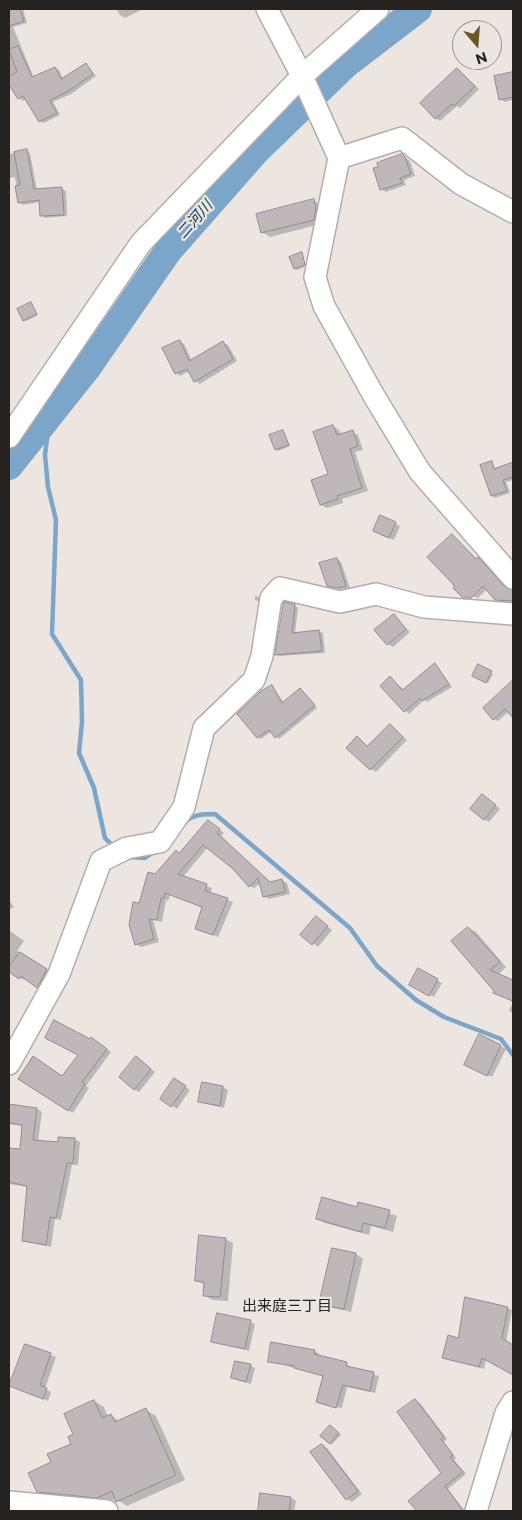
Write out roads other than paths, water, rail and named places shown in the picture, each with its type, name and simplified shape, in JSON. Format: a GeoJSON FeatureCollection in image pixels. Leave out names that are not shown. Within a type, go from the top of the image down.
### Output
{"type":"FeatureCollection","features":[{"type":"Feature","properties":{"kind":"street"},"geometry":{"type":"LineString","coordinates":[[267,9],[327,129],[339,158],[315,277],[324,306],[374,396],[420,472],[513,578]]}},
{"type":"Feature","properties":{"kind":"street"},"geometry":{"type":"LineString","coordinates":[[9,437],[142,243],[303,80],[378,9]]}},
{"type":"Feature","properties":{"kind":"street"},"geometry":{"type":"LineString","coordinates":[[339,158],[402,138],[461,184],[513,212]]}},
{"type":"Feature","properties":{"kind":"street"},"geometry":{"type":"LineString","coordinates":[[9,1064],[59,974],[101,861],[127,848],[160,842],[184,808],[204,728],[254,680],[262,656],[271,598],[280,588],[340,602],[376,594],[424,606],[513,614]]}},
{"type":"Feature","properties":{"kind":"street"},"geometry":{"type":"LineString","coordinates":[[476,1511],[506,1413],[513,1402]]}},
{"type":"Feature","properties":{"kind":"street"},"geometry":{"type":"LineString","coordinates":[[9,1502],[107,1511]]}},
{"type":"Feature","properties":{"kind":"waterway","name":"二河川"},"geometry":{"type":"LineString","coordinates":[[9,466],[87,368],[168,251],[256,151],[345,65],[418,9]]}},
{"type":"Feature","properties":{"kind":"waterway"},"geometry":{"type":"LineString","coordinates":[[50,415],[45,455],[48,487],[56,520],[52,634],[81,680],[82,722],[79,753],[94,788],[105,838],[115,848]]}},
{"type":"Feature","properties":{"kind":"waterway"},"geometry":{"type":"LineString","coordinates":[[185,822],[195,816],[215,814],[350,928],[377,966],[416,1000],[444,1017],[501,1039],[513,1055]]}},
{"type":"Feature","properties":{"kind":"waterway"},"geometry":{"type":"LineString","coordinates":[[129,857],[145,858],[155,851]]}},
{"type":"Feature","properties":{"kind":"district","name":"出来庭三丁目"},"geometry":{"type":"Point","coordinates":[287,1307]}}]}
